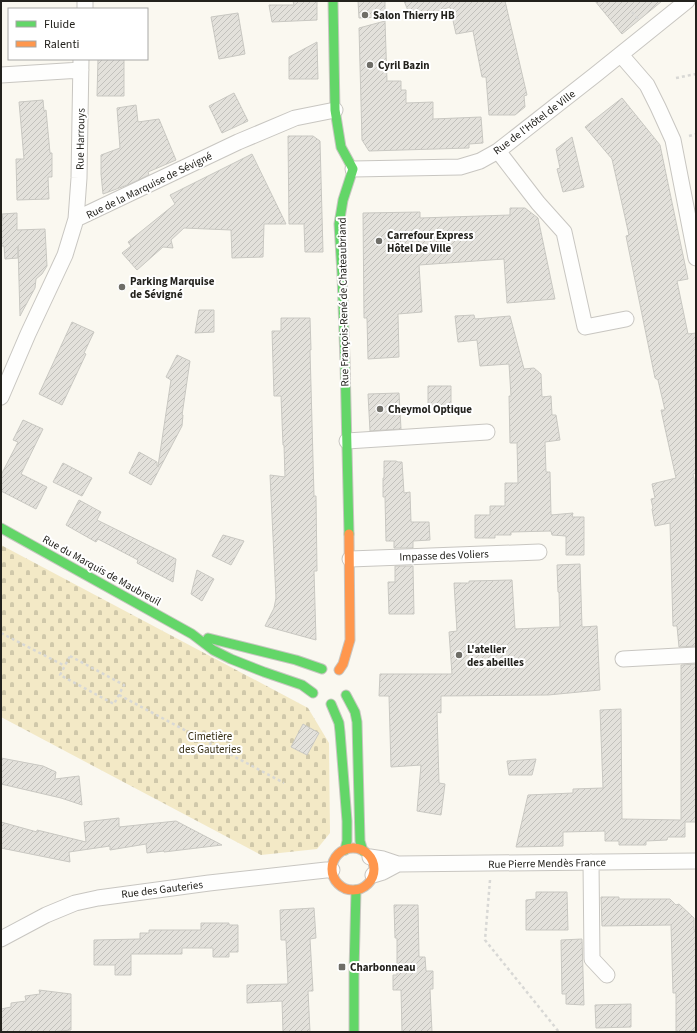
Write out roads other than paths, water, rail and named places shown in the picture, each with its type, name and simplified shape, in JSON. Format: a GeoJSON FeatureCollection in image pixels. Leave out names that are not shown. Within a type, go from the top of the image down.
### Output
{"type":"FeatureCollection","features":[{"type":"Feature","properties":{"kind":"street"},"geometry":{"type":"LineString","coordinates":[[333,1],[335,110],[341,147],[353,169]]}},
{"type":"Feature","properties":{"kind":"street","name":"Rue de l'Hôtel de Ville"},"geometry":{"type":"LineString","coordinates":[[353,169],[460,167],[480,161],[498,151],[621,55],[671,6],[687,1]]}},
{"type":"Feature","properties":{"kind":"street"},"geometry":{"type":"LineString","coordinates":[[621,55],[647,85],[673,140],[696,258]]}},
{"type":"Feature","properties":{"kind":"street"},"geometry":{"type":"LineString","coordinates":[[1,75],[81,64]]}},
{"type":"Feature","properties":{"kind":"street","name":"Rue Harrouys"},"geometry":{"type":"LineString","coordinates":[[76,219],[79,178],[81,64]]}},
{"type":"Feature","properties":{"kind":"street","name":"Rue de la Marquise de Sévigné"},"geometry":{"type":"LineString","coordinates":[[1,397],[28,334],[65,255],[76,219],[245,139],[295,118],[335,110]]}},
{"type":"Feature","properties":{"kind":"street"},"geometry":{"type":"LineString","coordinates":[[498,151],[538,203],[564,232],[585,327],[626,319]]}},
{"type":"Feature","properties":{"kind":"street","name":"Rue François-René de Chateaubriand"},"geometry":{"type":"LineString","coordinates":[[340,670],[350,640],[350,559],[343,282],[339,224],[353,169]]}},
{"type":"Feature","properties":{"kind":"street"},"geometry":{"type":"LineString","coordinates":[[347,441],[487,432]]}},
{"type":"Feature","properties":{"kind":"street","name":"Rue du Marquis de Maubreuil"},"geometry":{"type":"LineString","coordinates":[[1,528],[192,634],[213,650],[264,672],[302,685],[313,693]]}},
{"type":"Feature","properties":{"kind":"street","name":"Impasse des Voliers"},"geometry":{"type":"LineString","coordinates":[[350,559],[538,552]]}},
{"type":"Feature","properties":{"kind":"street","name":"Rue du Marquis de Maubreuil"},"geometry":{"type":"LineString","coordinates":[[192,634],[296,660],[322,669]]}},
{"type":"Feature","properties":{"kind":"street"},"geometry":{"type":"LineString","coordinates":[[623,659],[696,655]]}},
{"type":"Feature","properties":{"kind":"street"},"geometry":{"type":"LineString","coordinates":[[334,668],[340,670],[344,674],[347,681],[348,690],[346,695],[337,703],[325,704],[316,698],[313,693],[313,680],[322,669],[334,668]]}},
{"type":"Feature","properties":{"kind":"street"},"geometry":{"type":"LineString","coordinates":[[346,695],[355,712],[357,722],[360,841],[373,863],[374,869],[371,880],[367,885],[356,890],[347,889],[334,879],[332,870],[333,864],[335,858],[340,853],[351,848],[367,854]]}},
{"type":"Feature","properties":{"kind":"street"},"geometry":{"type":"LineString","coordinates":[[331,704],[339,723],[340,732],[347,821],[347,841],[345,850]]}},
{"type":"Feature","properties":{"kind":"street","name":"Rue Pierre Mendès France"},"geometry":{"type":"LineString","coordinates":[[367,854],[398,864],[696,861]]}},
{"type":"Feature","properties":{"kind":"street"},"geometry":{"type":"LineString","coordinates":[[591,862],[592,959],[607,975]]}},
{"type":"Feature","properties":{"kind":"street","name":"Rue Pierre Mendès France"},"geometry":{"type":"LineString","coordinates":[[373,875],[383,872],[398,864]]}},
{"type":"Feature","properties":{"kind":"street","name":"Rue des Gauteries"},"geometry":{"type":"LineString","coordinates":[[1,939],[53,912],[75,903],[98,898],[209,883],[332,870]]}},
{"type":"Feature","properties":{"kind":"street"},"geometry":{"type":"LineString","coordinates":[[354,1032],[356,890]]}},
{"type":"Feature","properties":{"kind":"place","name":"Salon Thierry HB"},"geometry":{"type":"Point","coordinates":[365,15]}},
{"type":"Feature","properties":{"kind":"place","name":"Cyril Bazin"},"geometry":{"type":"Point","coordinates":[370,65]}},
{"type":"Feature","properties":{"kind":"place","name":"Carrefour Express Hôtel De Ville"},"geometry":{"type":"Point","coordinates":[379,241]}},
{"type":"Feature","properties":{"kind":"place","name":"Parking Marquise de Sévigné"},"geometry":{"type":"Point","coordinates":[122,287]}},
{"type":"Feature","properties":{"kind":"place","name":"Cheymol Optique"},"geometry":{"type":"Point","coordinates":[380,409]}},
{"type":"Feature","properties":{"kind":"place","name":"L'atelier des abeilles"},"geometry":{"type":"Point","coordinates":[459,655]}},
{"type":"Feature","properties":{"kind":"place","name":"Charbonneau"},"geometry":{"type":"Point","coordinates":[342,967]}},
{"type":"Feature","properties":{"kind":"park label","name":"Cimetière des Gauteries"},"geometry":{"type":"Point","coordinates":[210,742]}}]}
